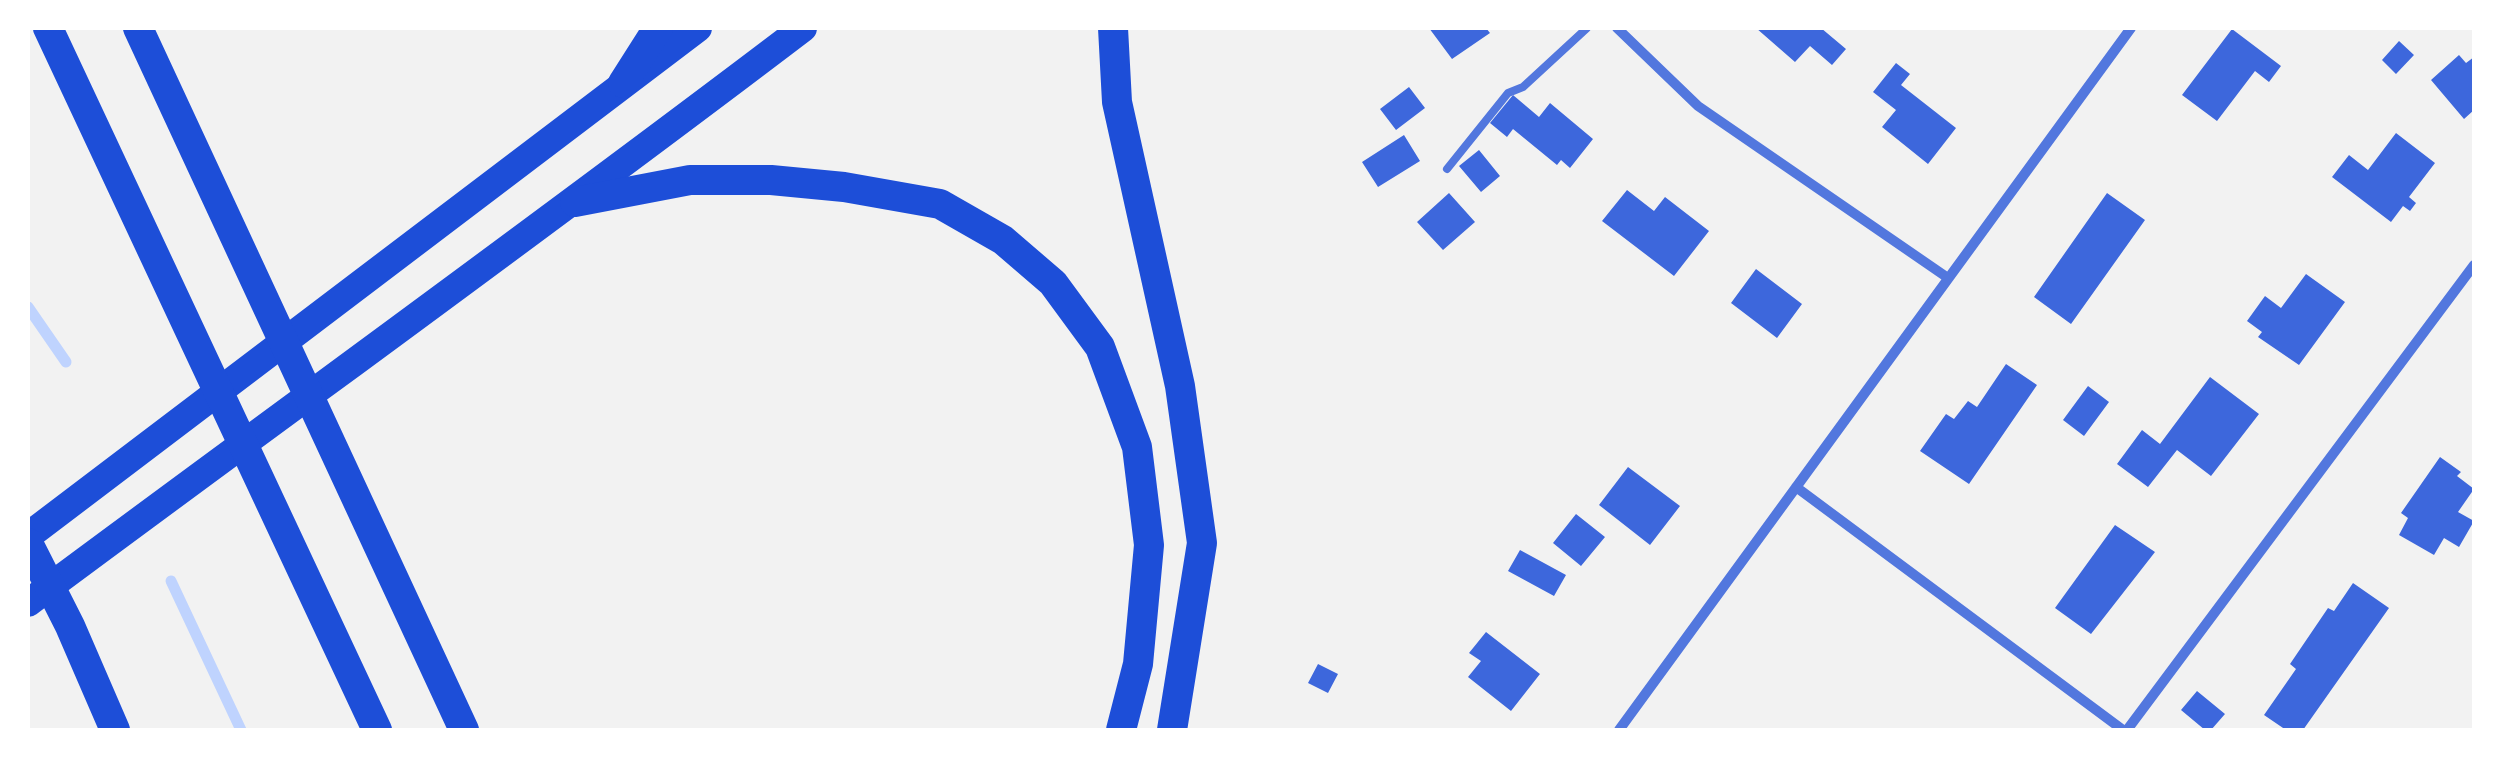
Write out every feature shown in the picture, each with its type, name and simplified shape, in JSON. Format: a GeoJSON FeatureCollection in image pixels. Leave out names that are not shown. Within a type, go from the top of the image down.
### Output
{"type":"FeatureCollection","features":[{"type":"Feature","properties":{"kind":"highway"},"geometry":{"type":"LineString","coordinates":[[48,28],[377,730]]}},
{"type":"Feature","properties":{"kind":"highway"},"geometry":{"type":"LineString","coordinates":[[138,28],[464,730]]}},
{"type":"Feature","properties":{"kind":"highway"},"geometry":{"type":"LineString","coordinates":[[150,28],[182,117]]}},
{"type":"Feature","properties":{"kind":"highway"},"geometry":{"type":"LineString","coordinates":[[624,83],[658,28]]}},
{"type":"Feature","properties":{"kind":"highway"},"geometry":{"type":"LineString","coordinates":[[115,730],[28,540],[698,28]]}},
{"type":"Feature","properties":{"kind":"highway"},"geometry":{"type":"LineString","coordinates":[[28,604],[387,335],[574,202],[803,28]]}},
{"type":"Feature","properties":{"kind":"highway"},"geometry":{"type":"LineString","coordinates":[[1113,28],[1117,102],[1180,386],[1202,544],[1172,730]]}},
{"type":"Feature","properties":{"kind":"highway"},"geometry":{"type":"LineString","coordinates":[[574,202],[690,180],[771,180],[844,187],[940,204],[1003,240],[1053,283],[1100,347],[1137,447],[1149,546],[1138,664],[1121,730]]}},
{"type":"Feature","properties":{"kind":"highway"},"geometry":{"type":"LineString","coordinates":[[420,634],[486,730]]}},
{"type":"Feature","properties":{"kind":"street"},"geometry":{"type":"LineString","coordinates":[[1617,28],[1698,106],[1948,278]]}},
{"type":"Feature","properties":{"kind":"street"},"geometry":{"type":"LineString","coordinates":[[1619,730],[2130,28]]}},
{"type":"Feature","properties":{"kind":"street"},"geometry":{"type":"LineString","coordinates":[[1796,487],[2125,730],[2474,265]]}},
{"type":"Feature","properties":{"kind":"lane"},"geometry":{"type":"LineString","coordinates":[[1447,170],[1508,94],[1524,87],[1587,28]]}},
{"type":"Feature","properties":{"kind":"building"},"geometry":{"type":"Polygon","coordinates":[[[1429,28],[1486,28],[1490,33],[1452,59],[1429,28]]]}},
{"type":"Feature","properties":{"kind":"building"},"geometry":{"type":"Polygon","coordinates":[[[1756,28],[1821,28],[1846,49],[1832,65],[1810,46],[1795,62],[1756,28]]]}},
{"type":"Feature","properties":{"kind":"building"},"geometry":{"type":"Polygon","coordinates":[[[2232,29],[2281,66],[2269,82],[2255,71],[2217,121],[2182,95],[2232,29]]]}},
{"type":"Feature","properties":{"kind":"building"},"geometry":{"type":"Polygon","coordinates":[[[2399,41],[2414,55],[2396,74],[2382,60],[2399,41]]]}},
{"type":"Feature","properties":{"kind":"building"},"geometry":{"type":"Polygon","coordinates":[[[2459,55],[2466,63],[2474,57],[2474,110],[2464,119],[2431,80],[2459,55]]]}},
{"type":"Feature","properties":{"kind":"building"},"geometry":{"type":"Polygon","coordinates":[[[1896,63],[1910,74],[1901,85],[1956,128],[1928,164],[1882,127],[1896,110],[1873,92],[1896,63]]]}},
{"type":"Feature","properties":{"kind":"building"},"geometry":{"type":"Polygon","coordinates":[[[1409,87],[1425,108],[1396,130],[1380,109],[1409,87]]]}},
{"type":"Feature","properties":{"kind":"building"},"geometry":{"type":"Polygon","coordinates":[[[1513,95],[1539,117],[1550,103],[1593,139],[1570,168],[1561,160],[1557,165],[1513,129],[1507,137],[1490,123],[1513,95]]]}},
{"type":"Feature","properties":{"kind":"building"},"geometry":{"type":"Polygon","coordinates":[[[2396,133],[2435,163],[2409,197],[2416,203],[2410,211],[2403,206],[2391,222],[2332,177],[2349,155],[2368,170],[2396,133]]]}},
{"type":"Feature","properties":{"kind":"building"},"geometry":{"type":"Polygon","coordinates":[[[1404,135],[1420,161],[1378,187],[1362,162],[1404,135]]]}},
{"type":"Feature","properties":{"kind":"building"},"geometry":{"type":"Polygon","coordinates":[[[1479,150],[1500,176],[1481,192],[1459,166],[1479,150]]]}},
{"type":"Feature","properties":{"kind":"building"},"geometry":{"type":"Polygon","coordinates":[[[1627,190],[1654,211],[1665,197],[1709,231],[1674,276],[1602,221],[1627,190]]]}},
{"type":"Feature","properties":{"kind":"building"},"geometry":{"type":"Polygon","coordinates":[[[1449,193],[1475,222],[1443,250],[1417,222],[1449,193]]]}},
{"type":"Feature","properties":{"kind":"building"},"geometry":{"type":"Polygon","coordinates":[[[2107,193],[2145,220],[2071,324],[2034,297],[2107,193]]]}},
{"type":"Feature","properties":{"kind":"building"},"geometry":{"type":"Polygon","coordinates":[[[1756,269],[1802,304],[1777,338],[1731,303],[1756,269]]]}},
{"type":"Feature","properties":{"kind":"building"},"geometry":{"type":"Polygon","coordinates":[[[2306,274],[2345,302],[2299,365],[2258,337],[2262,332],[2247,321],[2265,296],[2281,308],[2306,274]]]}},
{"type":"Feature","properties":{"kind":"building"},"geometry":{"type":"Polygon","coordinates":[[[2006,364],[2037,385],[1969,484],[1920,451],[1946,414],[1954,419],[1968,401],[1977,407],[2006,364]]]}},
{"type":"Feature","properties":{"kind":"building"},"geometry":{"type":"Polygon","coordinates":[[[2210,377],[2259,414],[2211,476],[2177,450],[2148,487],[2117,464],[2142,430],[2160,444],[2210,377]]]}},
{"type":"Feature","properties":{"kind":"building"},"geometry":{"type":"Polygon","coordinates":[[[2088,386],[2109,402],[2084,436],[2063,420],[2088,386]]]}},
{"type":"Feature","properties":{"kind":"building"},"geometry":{"type":"Polygon","coordinates":[[[2440,457],[2461,472],[2457,476],[2474,489],[2458,512],[2474,521],[2459,547],[2444,538],[2434,555],[2399,535],[2408,518],[2401,513],[2440,457]]]}},
{"type":"Feature","properties":{"kind":"building"},"geometry":{"type":"Polygon","coordinates":[[[1628,467],[1680,506],[1650,545],[1599,505],[1628,467]]]}},
{"type":"Feature","properties":{"kind":"building"},"geometry":{"type":"Polygon","coordinates":[[[1576,514],[1605,537],[1581,566],[1553,543],[1576,514]]]}},
{"type":"Feature","properties":{"kind":"building"},"geometry":{"type":"Polygon","coordinates":[[[2115,525],[2155,552],[2091,634],[2055,608],[2115,525]]]}},
{"type":"Feature","properties":{"kind":"building"},"geometry":{"type":"Polygon","coordinates":[[[1520,550],[1566,575],[1554,596],[1508,571],[1520,550]]]}},
{"type":"Feature","properties":{"kind":"building"},"geometry":{"type":"Polygon","coordinates":[[[2353,583],[2389,608],[2303,730],[2286,730],[2264,715],[2296,669],[2290,664],[2328,608],[2334,611],[2353,583]]]}},
{"type":"Feature","properties":{"kind":"building"},"geometry":{"type":"Polygon","coordinates":[[[1486,632],[1540,674],[1511,711],[1468,677],[1481,661],[1469,653],[1486,632]]]}},
{"type":"Feature","properties":{"kind":"building"},"geometry":{"type":"Polygon","coordinates":[[[1318,664],[1338,674],[1328,693],[1308,683],[1318,664]]]}},
{"type":"Feature","properties":{"kind":"building"},"geometry":{"type":"Polygon","coordinates":[[[2197,691],[2225,714],[2211,730],[2205,730],[2181,710],[2197,691]]]}},
{"type":"Feature","properties":{"kind":"waterway"},"geometry":{"type":"LineString","coordinates":[[28,307],[66,362]]}},
{"type":"Feature","properties":{"kind":"waterway"},"geometry":{"type":"LineString","coordinates":[[171,581],[241,730]]}}]}
